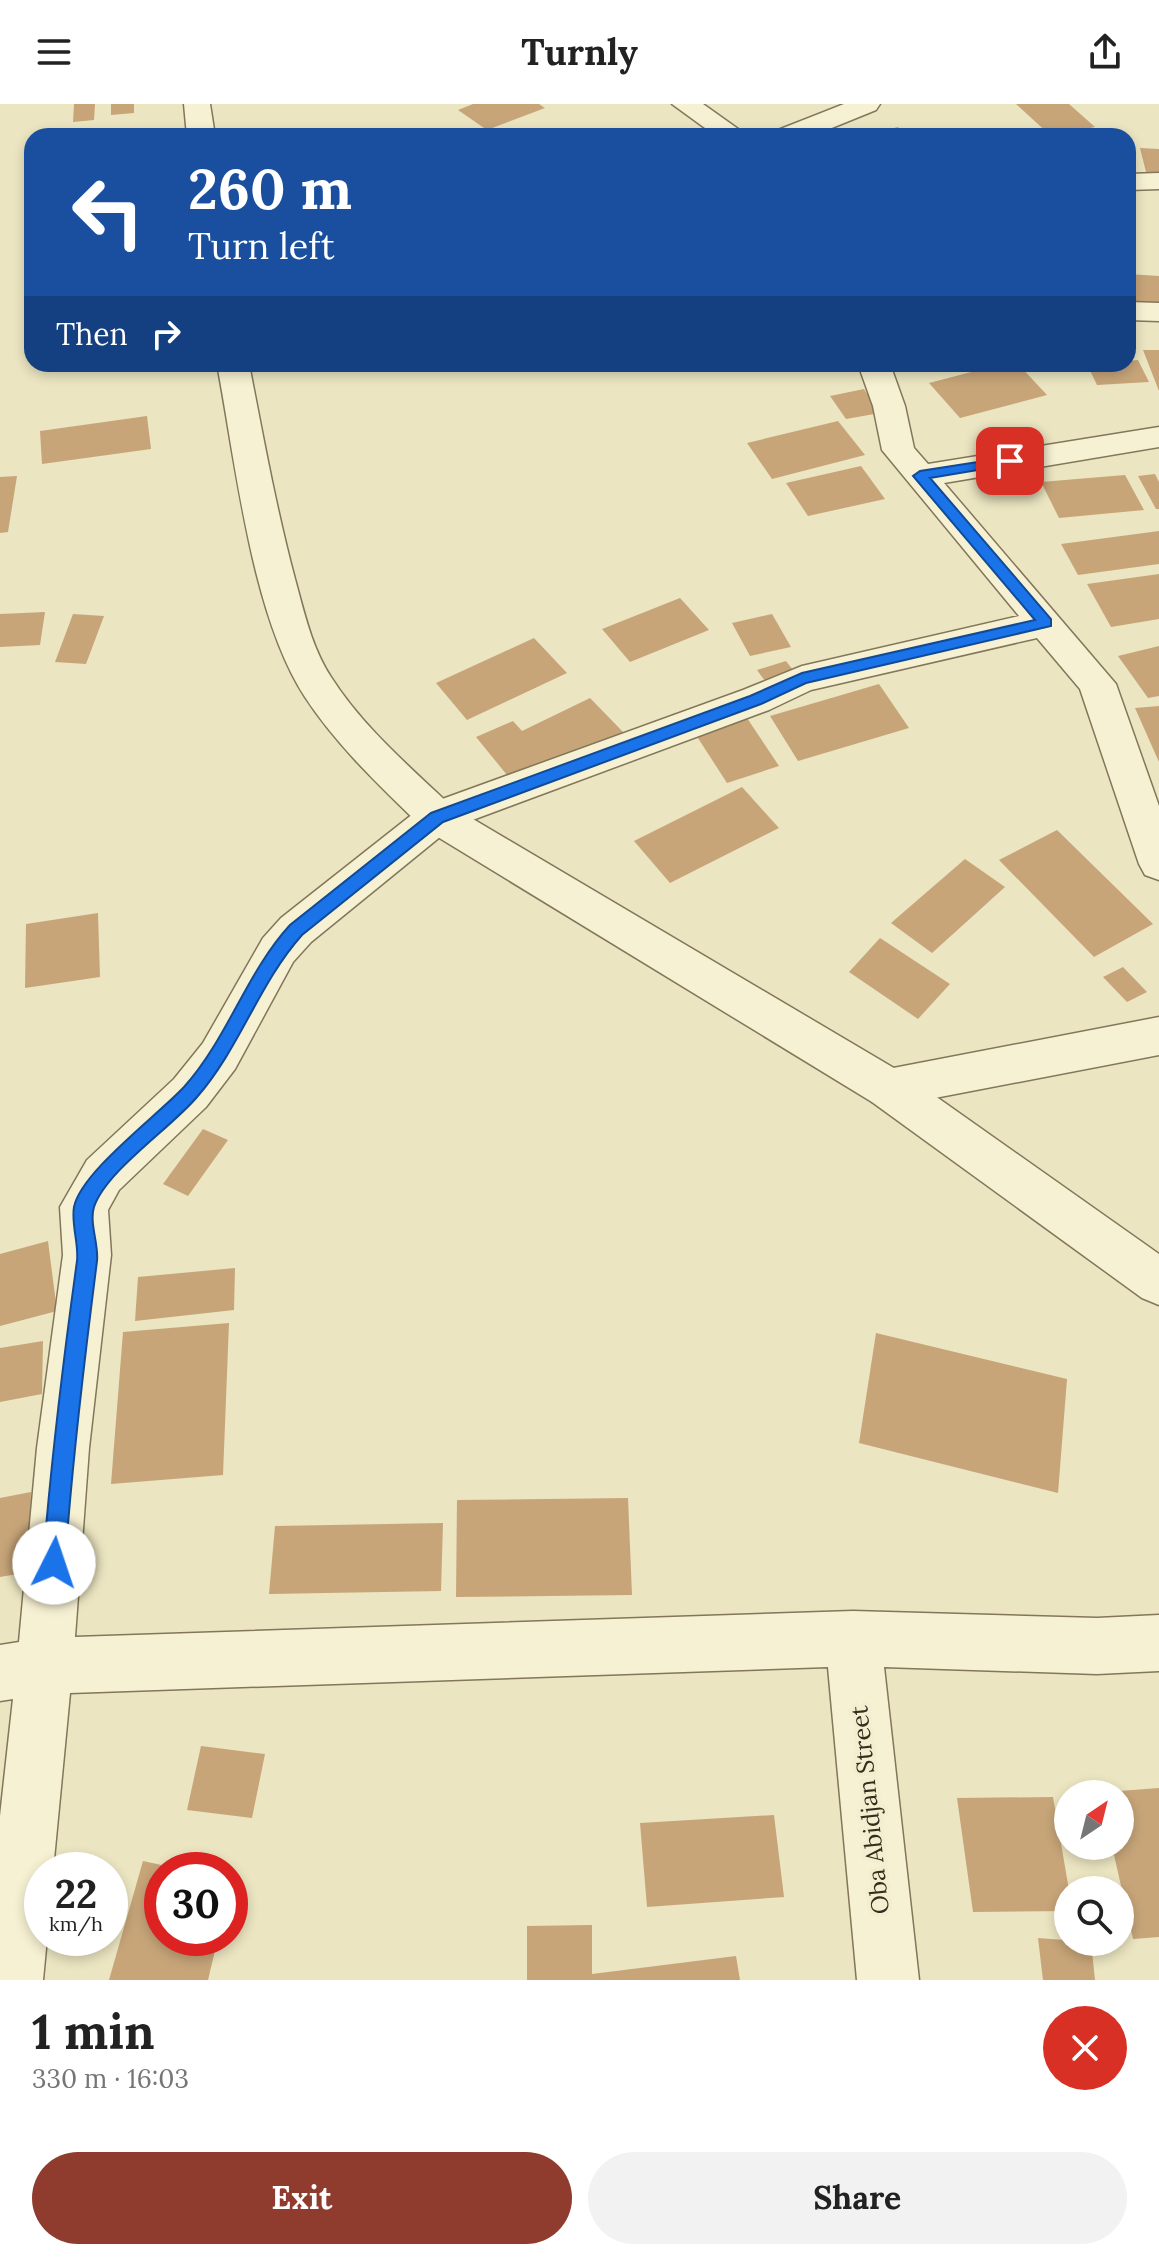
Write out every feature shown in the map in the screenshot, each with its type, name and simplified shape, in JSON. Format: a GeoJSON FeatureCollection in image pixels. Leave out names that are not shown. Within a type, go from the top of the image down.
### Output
{"type":"FeatureCollection","features":[{"type":"Feature","properties":{"kind":"street"},"geometry":{"type":"LineString","coordinates":[[197,104],[200,128]]}},
{"type":"Feature","properties":{"kind":"street"},"geometry":{"type":"LineString","coordinates":[[685,104],[722,128]]}},
{"type":"Feature","properties":{"kind":"street"},"geometry":{"type":"LineString","coordinates":[[808,128],[867,104]]}},
{"type":"Feature","properties":{"kind":"street"},"geometry":{"type":"LineString","coordinates":[[1136,182],[1159,181]]}},
{"type":"Feature","properties":{"kind":"street"},"geometry":{"type":"LineString","coordinates":[[1136,311],[1159,312]]}},
{"type":"Feature","properties":{"kind":"street"},"geometry":{"type":"LineString","coordinates":[[235,372],[264,526],[290,626],[307,668],[333,706],[388,769],[437,817],[888,1088],[1159,1282]]}},
{"type":"Feature","properties":{"kind":"street"},"geometry":{"type":"LineString","coordinates":[[877,372],[889,406],[898,450],[1097,684],[1159,864]]}},
{"type":"Feature","properties":{"kind":"street"},"geometry":{"type":"LineString","coordinates":[[920,476],[1159,437]]}},
{"type":"Feature","properties":{"kind":"street"},"geometry":{"type":"LineString","coordinates":[[12,1980],[23,1670],[63,1448],[87,1255],[84,1207],[103,1175],[190,1093],[219,1056],[278,950],[296,930],[437,817],[756,700],[802,679],[1046,623]]}},
{"type":"Feature","properties":{"kind":"street"},"geometry":{"type":"LineString","coordinates":[[888,1088],[1159,1036]]}},
{"type":"Feature","properties":{"kind":"street"},"geometry":{"type":"LineString","coordinates":[[23,1670],[853,1639],[1097,1646],[1159,1643]]}},
{"type":"Feature","properties":{"kind":"street","name":"Oba Abidjan Street"},"geometry":{"type":"LineString","coordinates":[[853,1639],[888,1980]]}},
{"type":"Feature","properties":{"kind":"building"},"geometry":{"type":"Polygon","coordinates":[[[74,104],[95,104],[94,120],[73,122],[74,104]]]}},
{"type":"Feature","properties":{"kind":"building"},"geometry":{"type":"Polygon","coordinates":[[[111,104],[134,104],[134,113],[111,115],[111,104]]]}},
{"type":"Feature","properties":{"kind":"building"},"geometry":{"type":"Polygon","coordinates":[[[473,104],[539,104],[545,108],[492,128],[484,128],[458,110],[473,104]]]}},
{"type":"Feature","properties":{"kind":"building"},"geometry":{"type":"Polygon","coordinates":[[[1016,104],[1069,104],[1095,127],[1090,128],[1042,128],[1016,104]]]}},
{"type":"Feature","properties":{"kind":"building"},"geometry":{"type":"Polygon","coordinates":[[[1140,148],[1159,149],[1159,172],[1146,172],[1140,148]]]}},
{"type":"Feature","properties":{"kind":"building"},"geometry":{"type":"Polygon","coordinates":[[[1136,275],[1159,276],[1159,306],[1136,305],[1136,275]]]}},
{"type":"Feature","properties":{"kind":"building"},"geometry":{"type":"Polygon","coordinates":[[[1143,350],[1159,350],[1159,391],[1143,350]]]}},
{"type":"Feature","properties":{"kind":"building"},"geometry":{"type":"Polygon","coordinates":[[[1136,360],[1149,382],[1097,385],[1091,372],[1136,372],[1136,360]]]}},
{"type":"Feature","properties":{"kind":"building"},"geometry":{"type":"Polygon","coordinates":[[[971,372],[1025,372],[1047,395],[960,418],[929,383],[971,372]]]}},
{"type":"Feature","properties":{"kind":"building"},"geometry":{"type":"Polygon","coordinates":[[[864,389],[880,413],[846,419],[830,396],[864,389]]]}},
{"type":"Feature","properties":{"kind":"building"},"geometry":{"type":"Polygon","coordinates":[[[147,416],[151,449],[42,464],[40,431],[147,416]]]}},
{"type":"Feature","properties":{"kind":"building"},"geometry":{"type":"Polygon","coordinates":[[[838,421],[865,455],[772,479],[747,443],[838,421]]]}},
{"type":"Feature","properties":{"kind":"building"},"geometry":{"type":"Polygon","coordinates":[[[861,466],[885,499],[808,516],[786,483],[861,466]]]}},
{"type":"Feature","properties":{"kind":"building"},"geometry":{"type":"Polygon","coordinates":[[[1155,474],[1159,482],[1159,509],[1156,509],[1138,476],[1155,474]]]}},
{"type":"Feature","properties":{"kind":"building"},"geometry":{"type":"Polygon","coordinates":[[[1125,475],[1144,510],[1059,518],[1041,482],[1125,475]]]}},
{"type":"Feature","properties":{"kind":"building"},"geometry":{"type":"Polygon","coordinates":[[[17,476],[8,532],[0,533],[0,477],[17,476]]]}},
{"type":"Feature","properties":{"kind":"building"},"geometry":{"type":"Polygon","coordinates":[[[1159,531],[1159,564],[1078,575],[1061,544],[1159,531]]]}},
{"type":"Feature","properties":{"kind":"building"},"geometry":{"type":"Polygon","coordinates":[[[1159,574],[1159,619],[1111,627],[1087,584],[1159,574]]]}},
{"type":"Feature","properties":{"kind":"building"},"geometry":{"type":"Polygon","coordinates":[[[680,598],[709,630],[630,662],[602,629],[680,598]]]}},
{"type":"Feature","properties":{"kind":"building"},"geometry":{"type":"Polygon","coordinates":[[[45,612],[40,645],[0,647],[0,614],[45,612]]]}},
{"type":"Feature","properties":{"kind":"building"},"geometry":{"type":"Polygon","coordinates":[[[73,614],[104,616],[86,664],[55,662],[73,614]]]}},
{"type":"Feature","properties":{"kind":"building"},"geometry":{"type":"Polygon","coordinates":[[[772,614],[791,647],[750,656],[732,623],[772,614]]]}},
{"type":"Feature","properties":{"kind":"building"},"geometry":{"type":"Polygon","coordinates":[[[534,638],[567,673],[467,720],[436,683],[534,638]]]}},
{"type":"Feature","properties":{"kind":"building"},"geometry":{"type":"Polygon","coordinates":[[[1159,646],[1159,696],[1148,698],[1118,656],[1159,646]]]}},
{"type":"Feature","properties":{"kind":"building"},"geometry":{"type":"Polygon","coordinates":[[[786,661],[796,674],[767,684],[757,670],[786,661]]]}},
{"type":"Feature","properties":{"kind":"building"},"geometry":{"type":"Polygon","coordinates":[[[879,684],[909,728],[798,761],[770,716],[879,684]]]}},
{"type":"Feature","properties":{"kind":"building"},"geometry":{"type":"Polygon","coordinates":[[[590,698],[624,733],[516,786],[476,737],[513,721],[522,731],[590,698]]]}},
{"type":"Feature","properties":{"kind":"building"},"geometry":{"type":"Polygon","coordinates":[[[1159,706],[1159,762],[1135,708],[1159,706]]]}},
{"type":"Feature","properties":{"kind":"building"},"geometry":{"type":"Polygon","coordinates":[[[747,718],[779,766],[727,783],[696,735],[747,718]]]}},
{"type":"Feature","properties":{"kind":"building"},"geometry":{"type":"Polygon","coordinates":[[[742,787],[779,828],[670,883],[634,841],[742,787]]]}},
{"type":"Feature","properties":{"kind":"building"},"geometry":{"type":"Polygon","coordinates":[[[1057,830],[1153,924],[1094,957],[999,860],[1057,830]]]}},
{"type":"Feature","properties":{"kind":"building"},"geometry":{"type":"Polygon","coordinates":[[[965,859],[1005,887],[932,953],[891,923],[965,859]]]}},
{"type":"Feature","properties":{"kind":"building"},"geometry":{"type":"Polygon","coordinates":[[[98,913],[100,977],[25,988],[26,924],[98,913]]]}},
{"type":"Feature","properties":{"kind":"building"},"geometry":{"type":"Polygon","coordinates":[[[880,938],[950,984],[918,1019],[849,972],[880,938]]]}},
{"type":"Feature","properties":{"kind":"building"},"geometry":{"type":"Polygon","coordinates":[[[1123,967],[1147,992],[1127,1002],[1103,977],[1123,967]]]}},
{"type":"Feature","properties":{"kind":"building"},"geometry":{"type":"Polygon","coordinates":[[[203,1129],[228,1140],[188,1196],[163,1184],[203,1129]]]}},
{"type":"Feature","properties":{"kind":"building"},"geometry":{"type":"Polygon","coordinates":[[[48,1241],[57,1311],[0,1326],[0,1254],[48,1241]]]}},
{"type":"Feature","properties":{"kind":"building"},"geometry":{"type":"Polygon","coordinates":[[[235,1268],[234,1310],[135,1321],[138,1277],[235,1268]]]}},
{"type":"Feature","properties":{"kind":"building"},"geometry":{"type":"Polygon","coordinates":[[[229,1323],[223,1475],[111,1484],[123,1332],[229,1323]]]}},
{"type":"Feature","properties":{"kind":"building"},"geometry":{"type":"Polygon","coordinates":[[[876,1333],[1067,1379],[1058,1493],[859,1443],[876,1333]]]}},
{"type":"Feature","properties":{"kind":"building"},"geometry":{"type":"Polygon","coordinates":[[[43,1341],[42,1394],[0,1402],[0,1348],[43,1341]]]}},
{"type":"Feature","properties":{"kind":"building"},"geometry":{"type":"Polygon","coordinates":[[[31,1492],[29,1572],[0,1577],[0,1498],[31,1492]]]}},
{"type":"Feature","properties":{"kind":"building"},"geometry":{"type":"Polygon","coordinates":[[[628,1498],[632,1595],[456,1597],[457,1500],[628,1498]]]}},
{"type":"Feature","properties":{"kind":"building"},"geometry":{"type":"Polygon","coordinates":[[[443,1523],[441,1591],[269,1594],[275,1526],[443,1523]]]}},
{"type":"Feature","properties":{"kind":"building"},"geometry":{"type":"Polygon","coordinates":[[[201,1746],[265,1754],[252,1818],[187,1810],[201,1746]]]}},
{"type":"Feature","properties":{"kind":"building"},"geometry":{"type":"Polygon","coordinates":[[[1159,1788],[1159,1937],[1134,1939],[1134,1876],[1119,1876],[1115,1860],[1134,1860],[1134,1790],[1159,1788]]]}},
{"type":"Feature","properties":{"kind":"building"},"geometry":{"type":"Polygon","coordinates":[[[1053,1797],[1054,1860],[1064,1860],[1067,1876],[1054,1876],[1054,1911],[973,1912],[957,1798],[1053,1797]]]}},
{"type":"Feature","properties":{"kind":"building"},"geometry":{"type":"Polygon","coordinates":[[[774,1815],[784,1897],[647,1907],[640,1823],[774,1815]]]}},
{"type":"Feature","properties":{"kind":"building"},"geometry":{"type":"Polygon","coordinates":[[[144,1861],[144,1956],[214,1956],[208,1980],[109,1980],[116,1956],[128,1956],[128,1914],[144,1861]]]}},
{"type":"Feature","properties":{"kind":"building"},"geometry":{"type":"Polygon","coordinates":[[[592,1925],[592,1974],[736,1956],[740,1980],[527,1980],[527,1926],[592,1925]]]}},
{"type":"Feature","properties":{"kind":"building"},"geometry":{"type":"Polygon","coordinates":[[[1038,1938],[1054,1939],[1054,1956],[1092,1956],[1095,1980],[1043,1980],[1038,1938]]]}},
{"type":"Feature","properties":{"kind":"route"},"geometry":{"type":"LineString","coordinates":[[54,1563],[63,1448],[87,1255],[84,1207],[103,1175],[190,1093],[219,1056],[278,950],[296,930],[437,817],[756,700],[802,679],[1046,623],[920,476],[1010,461]]}}]}
